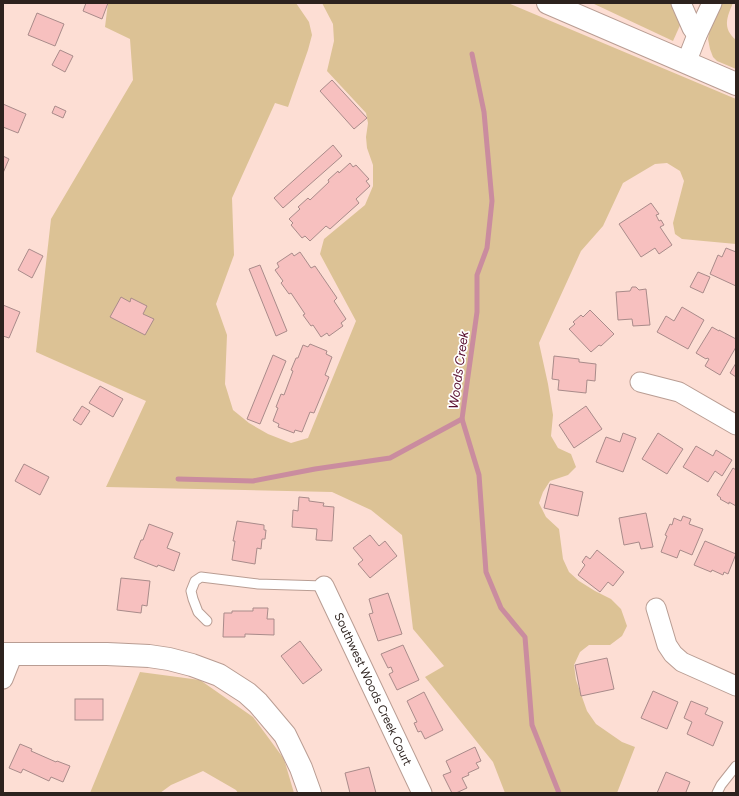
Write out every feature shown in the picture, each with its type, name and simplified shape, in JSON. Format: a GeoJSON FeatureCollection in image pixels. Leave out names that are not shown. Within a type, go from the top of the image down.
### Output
{"type":"FeatureCollection","features":[{"type":"Feature","properties":{"kind":"street"},"geometry":{"type":"LineString","coordinates":[[548,3],[736,84]]}},
{"type":"Feature","properties":{"kind":"street"},"geometry":{"type":"LineString","coordinates":[[681,3],[692,28],[697,35]]}},
{"type":"Feature","properties":{"kind":"street"},"geometry":{"type":"LineString","coordinates":[[686,63],[712,3]]}},
{"type":"Feature","properties":{"kind":"street"},"geometry":{"type":"LineString","coordinates":[[640,382],[679,392],[736,425]]}},
{"type":"Feature","properties":{"kind":"street","name":"Southwest Woods Creek Court"},"geometry":{"type":"LineString","coordinates":[[324,586],[422,793]]}},
{"type":"Feature","properties":{"kind":"street"},"geometry":{"type":"LineString","coordinates":[[656,608],[667,645],[673,654],[682,662],[736,686]]}},
{"type":"Feature","properties":{"kind":"street"},"geometry":{"type":"LineString","coordinates":[[3,679],[8,654],[107,654],[149,656],[192,665],[220,675],[247,693],[258,703],[285,735],[301,768],[310,793]]}},
{"type":"Feature","properties":{"kind":"lane"},"geometry":{"type":"LineString","coordinates":[[207,621],[198,612],[193,599],[192,591],[195,581],[202,577],[258,584],[324,586]]}},
{"type":"Feature","properties":{"kind":"lane"},"geometry":{"type":"LineString","coordinates":[[717,793],[721,785],[736,766]]}},
{"type":"Feature","properties":{"kind":"shaded area"},"geometry":{"type":"Polygon","coordinates":[[[108,3],[296,3],[309,22],[312,35],[288,107],[275,103],[232,198],[234,255],[216,304],[227,335],[225,384],[233,410],[249,423],[268,434],[291,443],[308,438],[356,321],[320,254],[324,239],[365,205],[373,186],[373,165],[367,148],[366,137],[368,123],[366,113],[327,71],[334,41],[333,24],[322,3],[508,3],[736,99],[736,244],[682,239],[675,234],[673,223],[684,181],[680,171],[667,163],[655,164],[623,183],[603,226],[581,251],[539,343],[553,415],[551,436],[558,448],[571,454],[576,467],[568,475],[550,481],[543,492],[539,503],[546,517],[559,529],[563,559],[569,572],[579,581],[611,599],[621,609],[627,626],[622,636],[610,645],[589,645],[580,652],[574,665],[576,680],[587,711],[596,724],[622,742],[635,747],[617,793],[505,793],[493,762],[425,677],[444,666],[413,629],[402,535],[371,510],[332,492],[106,487],[146,401],[36,352],[51,219],[133,80],[130,39],[105,27],[108,3]]]}},
{"type":"Feature","properties":{"kind":"shaded area"},"geometry":{"type":"Polygon","coordinates":[[[592,3],[690,3],[673,41],[592,3]]]}},
{"type":"Feature","properties":{"kind":"shaded area"},"geometry":{"type":"Polygon","coordinates":[[[721,3],[733,3],[729,13],[727,27],[736,40],[736,69],[717,61],[713,57],[710,49],[708,39],[710,28],[721,3]]]}},
{"type":"Feature","properties":{"kind":"shaded area"},"geometry":{"type":"Polygon","coordinates":[[[140,672],[200,680],[253,717],[284,759],[294,793],[238,793],[236,790],[203,771],[171,785],[160,793],[90,793],[140,672]]]}},
{"type":"Feature","properties":{"kind":"building"},"geometry":{"type":"Polygon","coordinates":[[[86,3],[108,3],[102,19],[83,11],[86,3]]]}},
{"type":"Feature","properties":{"kind":"building"},"geometry":{"type":"Polygon","coordinates":[[[37,13],[64,24],[55,46],[28,35],[37,13]]]}},
{"type":"Feature","properties":{"kind":"building"},"geometry":{"type":"Polygon","coordinates":[[[60,50],[73,56],[65,72],[52,65],[60,50]]]}},
{"type":"Feature","properties":{"kind":"building"},"geometry":{"type":"Polygon","coordinates":[[[332,80],[367,118],[354,129],[320,91],[332,80]]]}},
{"type":"Feature","properties":{"kind":"building"},"geometry":{"type":"Polygon","coordinates":[[[3,104],[26,114],[18,133],[3,127],[3,104]]]}},
{"type":"Feature","properties":{"kind":"building"},"geometry":{"type":"Polygon","coordinates":[[[55,106],[66,111],[63,118],[52,113],[55,106]]]}},
{"type":"Feature","properties":{"kind":"building"},"geometry":{"type":"Polygon","coordinates":[[[333,145],[342,156],[283,208],[274,198],[333,145]]]}},
{"type":"Feature","properties":{"kind":"building"},"geometry":{"type":"Polygon","coordinates":[[[3,156],[9,159],[3,173],[3,156]]]}},
{"type":"Feature","properties":{"kind":"building"},"geometry":{"type":"Polygon","coordinates":[[[350,163],[353,167],[356,165],[369,179],[366,181],[370,186],[356,199],[359,203],[330,229],[326,226],[310,241],[305,236],[302,238],[291,225],[293,223],[289,219],[300,209],[298,207],[308,198],[310,200],[329,182],[328,180],[350,163]]]}},
{"type":"Feature","properties":{"kind":"building"},"geometry":{"type":"Polygon","coordinates":[[[651,203],[659,214],[656,215],[659,221],[661,220],[664,225],[660,227],[672,245],[659,254],[655,248],[641,257],[619,224],[651,203]]]}},
{"type":"Feature","properties":{"kind":"building"},"geometry":{"type":"Polygon","coordinates":[[[726,248],[736,252],[736,286],[710,274],[718,255],[722,257],[726,248]]]}},
{"type":"Feature","properties":{"kind":"building"},"geometry":{"type":"Polygon","coordinates":[[[29,249],[43,256],[32,278],[18,270],[29,249]]]}},
{"type":"Feature","properties":{"kind":"building"},"geometry":{"type":"Polygon","coordinates":[[[300,252],[311,268],[315,266],[337,298],[334,301],[346,319],[341,323],[343,326],[329,336],[327,333],[321,337],[313,325],[311,326],[291,293],[289,294],[281,283],[283,281],[275,270],[279,267],[277,263],[292,253],[294,256],[300,252]]]}},
{"type":"Feature","properties":{"kind":"building"},"geometry":{"type":"Polygon","coordinates":[[[260,265],[287,331],[276,336],[249,269],[260,265]]]}},
{"type":"Feature","properties":{"kind":"building"},"geometry":{"type":"Polygon","coordinates":[[[698,272],[710,277],[703,293],[690,287],[698,272]]]}},
{"type":"Feature","properties":{"kind":"building"},"geometry":{"type":"Polygon","coordinates":[[[632,287],[636,287],[639,290],[646,289],[650,325],[633,326],[632,319],[618,320],[616,292],[630,291],[632,287]]]}},
{"type":"Feature","properties":{"kind":"building"},"geometry":{"type":"Polygon","coordinates":[[[121,297],[130,302],[131,298],[147,306],[143,314],[154,319],[145,335],[110,317],[121,297]]]}},
{"type":"Feature","properties":{"kind":"building"},"geometry":{"type":"Polygon","coordinates":[[[3,305],[20,312],[9,338],[3,336],[3,305]]]}},
{"type":"Feature","properties":{"kind":"building"},"geometry":{"type":"Polygon","coordinates":[[[682,307],[704,320],[688,349],[657,332],[666,316],[674,321],[682,307]]]}},
{"type":"Feature","properties":{"kind":"building"},"geometry":{"type":"Polygon","coordinates":[[[590,310],[614,334],[601,346],[599,345],[591,352],[569,329],[575,324],[573,322],[581,315],[583,317],[590,310]]]}},
{"type":"Feature","properties":{"kind":"building"},"geometry":{"type":"Polygon","coordinates":[[[712,327],[736,339],[736,347],[720,375],[705,366],[709,359],[706,359],[696,353],[712,327]]]}},
{"type":"Feature","properties":{"kind":"building"},"geometry":{"type":"Polygon","coordinates":[[[310,344],[327,351],[326,354],[332,357],[325,375],[329,377],[314,413],[310,412],[302,432],[295,430],[294,433],[278,427],[279,424],[273,421],[278,408],[276,407],[281,394],[284,395],[296,358],[298,358],[303,345],[308,347],[310,344]]]}},
{"type":"Feature","properties":{"kind":"building"},"geometry":{"type":"Polygon","coordinates":[[[273,355],[286,361],[260,424],[247,419],[273,355]]]}},
{"type":"Feature","properties":{"kind":"building"},"geometry":{"type":"Polygon","coordinates":[[[554,356],[579,359],[579,362],[596,364],[595,381],[587,380],[586,393],[558,390],[559,380],[552,379],[554,356]]]}},
{"type":"Feature","properties":{"kind":"building"},"geometry":{"type":"Polygon","coordinates":[[[736,363],[736,377],[730,373],[736,363]]]}},
{"type":"Feature","properties":{"kind":"building"},"geometry":{"type":"Polygon","coordinates":[[[100,386],[123,399],[113,417],[89,403],[100,386]]]}},
{"type":"Feature","properties":{"kind":"building"},"geometry":{"type":"Polygon","coordinates":[[[82,406],[90,411],[81,425],[73,420],[82,406]]]}},
{"type":"Feature","properties":{"kind":"building"},"geometry":{"type":"Polygon","coordinates":[[[586,406],[602,429],[574,448],[559,425],[586,406]]]}},
{"type":"Feature","properties":{"kind":"building"},"geometry":{"type":"Polygon","coordinates":[[[623,433],[636,438],[623,472],[596,462],[606,437],[620,442],[623,433]]]}},
{"type":"Feature","properties":{"kind":"building"},"geometry":{"type":"Polygon","coordinates":[[[658,433],[683,449],[667,474],[642,459],[658,433]]]}},
{"type":"Feature","properties":{"kind":"building"},"geometry":{"type":"Polygon","coordinates":[[[696,446],[713,456],[716,450],[732,460],[722,476],[715,471],[708,482],[683,467],[696,446]]]}},
{"type":"Feature","properties":{"kind":"building"},"geometry":{"type":"Polygon","coordinates":[[[24,464],[49,477],[40,495],[15,481],[24,464]]]}},
{"type":"Feature","properties":{"kind":"building"},"geometry":{"type":"Polygon","coordinates":[[[733,468],[736,470],[736,506],[720,499],[721,498],[717,495],[733,468]]]}},
{"type":"Feature","properties":{"kind":"building"},"geometry":{"type":"Polygon","coordinates":[[[550,484],[583,492],[578,516],[544,508],[550,484]]]}},
{"type":"Feature","properties":{"kind":"building"},"geometry":{"type":"Polygon","coordinates":[[[299,497],[309,498],[309,501],[324,503],[323,506],[334,507],[332,541],[316,540],[317,529],[292,527],[293,510],[298,511],[299,497]]]}},
{"type":"Feature","properties":{"kind":"building"},"geometry":{"type":"Polygon","coordinates":[[[646,513],[653,547],[641,549],[639,542],[624,545],[619,518],[646,513]]]}},
{"type":"Feature","properties":{"kind":"building"},"geometry":{"type":"Polygon","coordinates":[[[683,516],[691,519],[689,524],[703,529],[692,555],[680,550],[677,558],[661,552],[667,536],[665,535],[670,524],[672,525],[674,518],[681,521],[683,516]]]}},
{"type":"Feature","properties":{"kind":"building"},"geometry":{"type":"Polygon","coordinates":[[[237,521],[264,525],[264,530],[266,530],[265,539],[262,539],[261,549],[257,548],[255,564],[232,560],[235,541],[233,541],[237,521]]]}},
{"type":"Feature","properties":{"kind":"building"},"geometry":{"type":"Polygon","coordinates":[[[149,524],[173,533],[167,548],[180,553],[174,571],[158,565],[157,567],[134,558],[149,524]]]}},
{"type":"Feature","properties":{"kind":"building"},"geometry":{"type":"Polygon","coordinates":[[[370,535],[379,546],[385,541],[397,556],[370,578],[358,564],[363,560],[353,548],[370,535]]]}},
{"type":"Feature","properties":{"kind":"building"},"geometry":{"type":"Polygon","coordinates":[[[705,541],[736,554],[728,574],[724,572],[723,575],[712,570],[711,572],[694,565],[705,541]]]}},
{"type":"Feature","properties":{"kind":"building"},"geometry":{"type":"Polygon","coordinates":[[[597,550],[624,572],[613,586],[608,582],[600,592],[578,575],[585,565],[582,562],[586,556],[590,559],[597,550]]]}},
{"type":"Feature","properties":{"kind":"building"},"geometry":{"type":"Polygon","coordinates":[[[121,578],[150,581],[147,606],[142,605],[141,613],[117,610],[121,578]]]}},
{"type":"Feature","properties":{"kind":"building"},"geometry":{"type":"Polygon","coordinates":[[[388,593],[402,634],[378,641],[369,614],[373,613],[369,599],[388,593]]]}},
{"type":"Feature","properties":{"kind":"building"},"geometry":{"type":"Polygon","coordinates":[[[253,608],[268,608],[267,619],[274,619],[274,635],[245,634],[245,637],[223,637],[224,613],[232,613],[232,611],[253,611],[253,608]]]}},
{"type":"Feature","properties":{"kind":"building"},"geometry":{"type":"Polygon","coordinates":[[[300,641],[322,670],[303,684],[281,656],[300,641]]]}},
{"type":"Feature","properties":{"kind":"building"},"geometry":{"type":"Polygon","coordinates":[[[403,645],[419,680],[397,690],[389,674],[393,672],[391,667],[388,668],[381,654],[403,645]]]}},
{"type":"Feature","properties":{"kind":"building"},"geometry":{"type":"Polygon","coordinates":[[[607,658],[614,689],[581,696],[575,665],[607,658]]]}},
{"type":"Feature","properties":{"kind":"building"},"geometry":{"type":"Polygon","coordinates":[[[653,691],[678,702],[667,729],[641,718],[653,691]]]}},
{"type":"Feature","properties":{"kind":"building"},"geometry":{"type":"Polygon","coordinates":[[[424,692],[443,730],[425,739],[421,731],[418,732],[414,723],[417,722],[407,701],[424,692]]]}},
{"type":"Feature","properties":{"kind":"building"},"geometry":{"type":"Polygon","coordinates":[[[75,699],[103,699],[103,720],[75,720],[75,699]]]}},
{"type":"Feature","properties":{"kind":"building"},"geometry":{"type":"Polygon","coordinates":[[[691,701],[708,708],[705,714],[723,722],[713,746],[687,734],[692,722],[684,718],[691,701]]]}},
{"type":"Feature","properties":{"kind":"building"},"geometry":{"type":"Polygon","coordinates":[[[20,744],[32,749],[31,751],[56,762],[57,761],[70,766],[63,782],[51,777],[49,781],[23,769],[21,773],[9,768],[20,744]]]}},
{"type":"Feature","properties":{"kind":"building"},"geometry":{"type":"Polygon","coordinates":[[[475,747],[481,761],[476,763],[479,768],[468,773],[469,775],[462,778],[467,788],[456,793],[452,793],[443,775],[451,772],[446,761],[475,747]]]}},
{"type":"Feature","properties":{"kind":"building"},"geometry":{"type":"Polygon","coordinates":[[[369,767],[376,793],[350,793],[345,773],[369,767]]]}},
{"type":"Feature","properties":{"kind":"building"},"geometry":{"type":"Polygon","coordinates":[[[666,772],[690,782],[686,792],[687,793],[657,793],[666,772]]]}},
{"type":"Feature","properties":{"kind":"waterway","name":"Woods Creek"},"geometry":{"type":"LineString","coordinates":[[472,54],[484,112],[492,201],[487,248],[477,275],[477,312],[462,419],[479,475],[486,572],[501,608],[525,637],[532,725],[559,793]]}},
{"type":"Feature","properties":{"kind":"waterway"},"geometry":{"type":"LineString","coordinates":[[178,479],[253,481],[315,469],[390,458],[462,419]]}}]}
